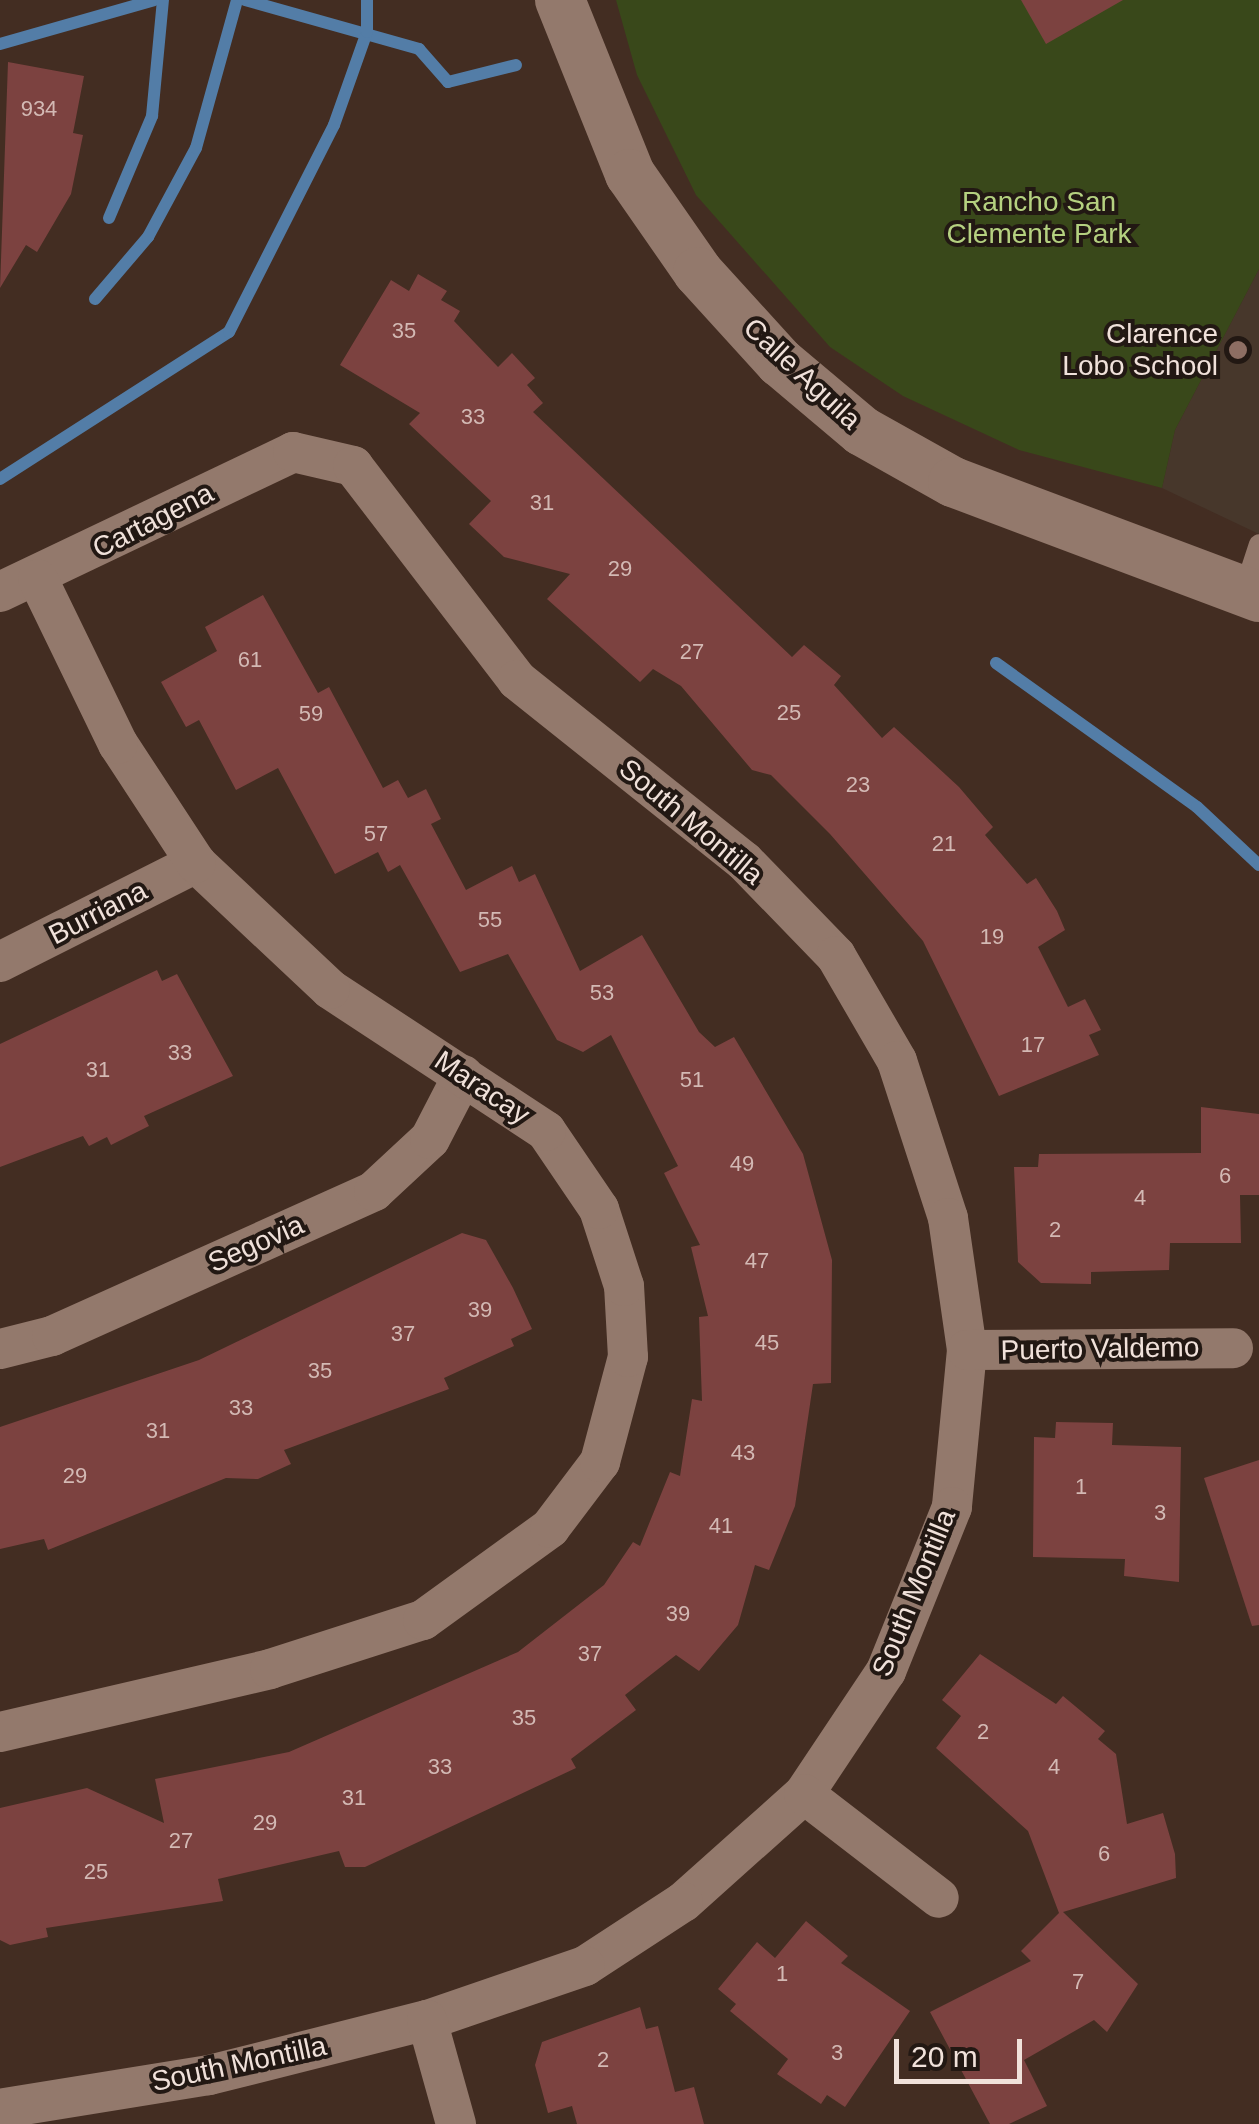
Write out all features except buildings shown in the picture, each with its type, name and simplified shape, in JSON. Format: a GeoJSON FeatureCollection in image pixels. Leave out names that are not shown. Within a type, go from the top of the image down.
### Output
{"type":"FeatureCollection","features":[{"type":"Feature","properties":{"kind":"street","name":"Calle Aguila"},"geometry":{"type":"LineString","coordinates":[[560,0],[630,174],[698,272],[780,362],[862,432],[953,482],[1251,594]]}},
{"type":"Feature","properties":{"kind":"street","name":"Cartagena"},"geometry":{"type":"LineString","coordinates":[[0,592],[38,579],[306,452]]}},
{"type":"Feature","properties":{"kind":"street","name":"South Montilla"},"geometry":{"type":"LineString","coordinates":[[0,2109],[209,2075],[427,2020],[585,1966],[684,1902],[804,1794],[886,1671],[952,1507],[967,1350],[948,1218],[902,1078],[836,956],[744,860],[517,680],[352,466],[306,452]]}},
{"type":"Feature","properties":{"kind":"street","name":"Maracay"},"geometry":{"type":"LineString","coordinates":[[0,1732],[270,1669],[424,1620],[550,1528],[600,1462],[628,1357],[624,1286],[599,1209],[546,1131],[330,989],[196,863],[118,744],[38,579]]}},
{"type":"Feature","properties":{"kind":"street","name":"Burriana"},"geometry":{"type":"LineString","coordinates":[[0,962],[196,863]]}},
{"type":"Feature","properties":{"kind":"street","name":"Segovia"},"geometry":{"type":"LineString","coordinates":[[0,1349],[52,1336],[374,1191],[430,1139],[464,1075]]}},
{"type":"Feature","properties":{"kind":"street","name":"Puerto Valdemo"},"geometry":{"type":"LineString","coordinates":[[967,1350],[1234,1348]]}},
{"type":"Feature","properties":{"kind":"street"},"geometry":{"type":"LineString","coordinates":[[804,1794],[938,1898]]}},
{"type":"Feature","properties":{"kind":"street"},"geometry":{"type":"LineString","coordinates":[[427,2020],[456,2124]]}},
{"type":"Feature","properties":{"kind":"lane"},"geometry":{"type":"LineString","coordinates":[[1251,594],[1259,544]]}},
{"type":"Feature","properties":{"kind":"shaded area","name":"Clarence Lobo School"},"geometry":{"type":"Polygon","coordinates":[[[1259,269],[1259,534],[1162,488],[1175,430],[1259,269]]]}},
{"type":"Feature","properties":{"kind":"green space","name":"Rancho San Clemente Park"},"geometry":{"type":"Polygon","coordinates":[[[616,0],[1259,0],[1259,269],[1175,430],[1162,488],[1019,450],[903,396],[830,347],[696,195],[637,75],[616,0]]]}},
{"type":"Feature","properties":{"kind":"waterway"},"geometry":{"type":"LineString","coordinates":[[0,44],[154,0]]}},
{"type":"Feature","properties":{"kind":"waterway"},"geometry":{"type":"LineString","coordinates":[[109,218],[152,116],[163,0]]}},
{"type":"Feature","properties":{"kind":"waterway"},"geometry":{"type":"LineString","coordinates":[[95,299],[148,237],[196,148],[237,0]]}},
{"type":"Feature","properties":{"kind":"waterway"},"geometry":{"type":"LineString","coordinates":[[245,0],[419,49],[448,82],[516,65]]}},
{"type":"Feature","properties":{"kind":"waterway"},"geometry":{"type":"LineString","coordinates":[[0,479],[229,332],[334,125],[367,32],[367,0]]}},
{"type":"Feature","properties":{"kind":"waterway"},"geometry":{"type":"LineString","coordinates":[[996,663],[1197,807],[1259,865]]}},
{"type":"Feature","properties":{"kind":"place","name":"Clarence Lobo School"},"geometry":{"type":"Point","coordinates":[1238,350]}}]}
